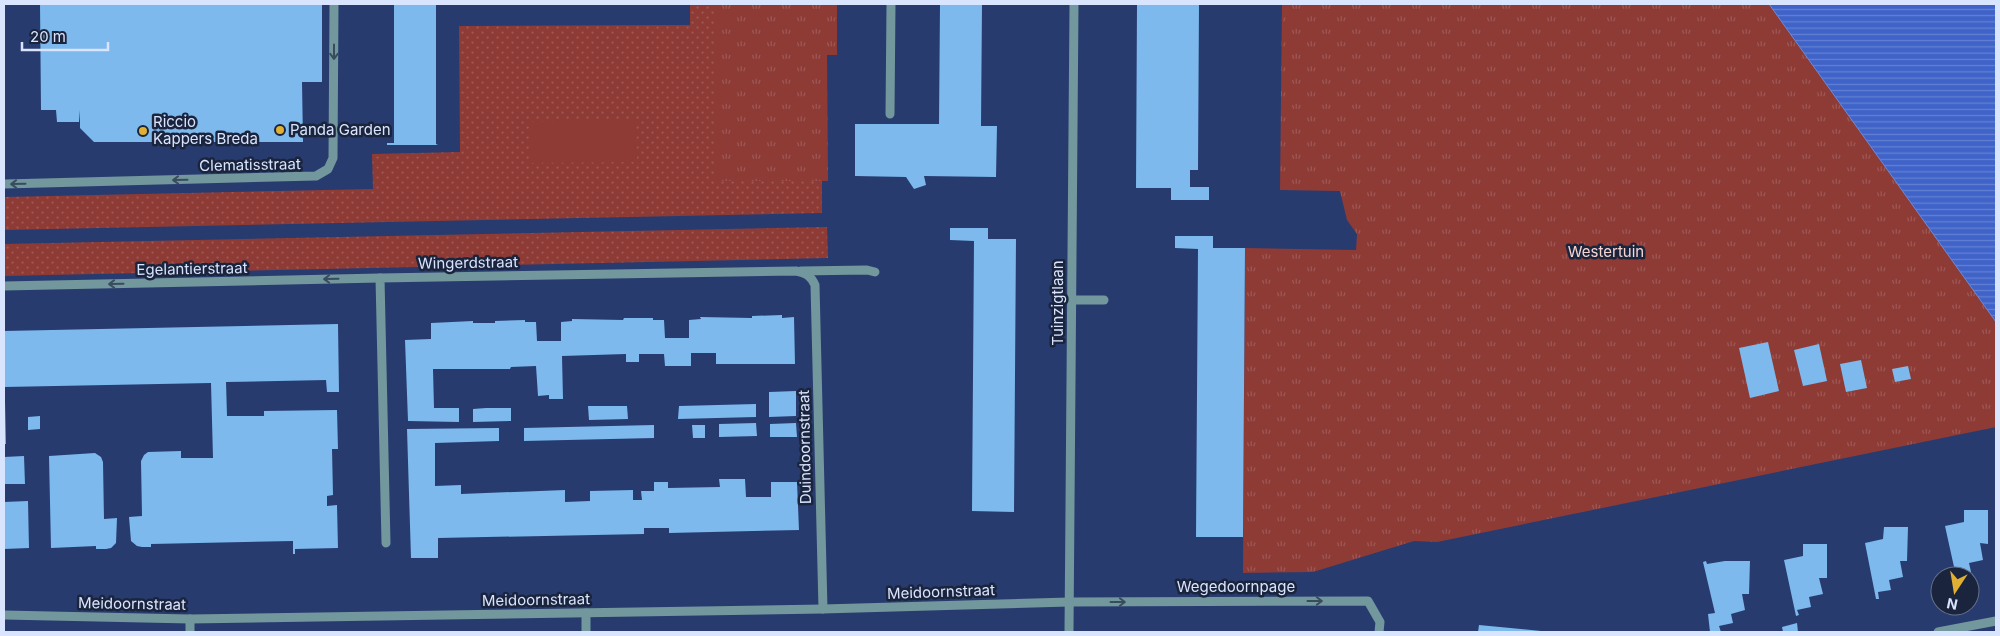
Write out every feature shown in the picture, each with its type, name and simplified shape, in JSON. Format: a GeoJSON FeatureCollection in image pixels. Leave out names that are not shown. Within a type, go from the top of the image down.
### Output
{"type":"FeatureCollection","features":[{"type":"Feature","properties":{"kind":"street","name":"Clematisstraat"},"geometry":{"type":"LineString","coordinates":[[4,184],[316,176],[328,169],[333,158],[334,4]]}},
{"type":"Feature","properties":{"kind":"street"},"geometry":{"type":"LineString","coordinates":[[890,114],[891,4]]}},
{"type":"Feature","properties":{"kind":"street","name":"Tuinzigtlaan"},"geometry":{"type":"LineString","coordinates":[[1069,632],[1074,4]]}},
{"type":"Feature","properties":{"kind":"street","name":"Wingerdstraat"},"geometry":{"type":"LineString","coordinates":[[380,278],[867,270],[875,272]]}},
{"type":"Feature","properties":{"kind":"street","name":"Duindoornstraat"},"geometry":{"type":"LineString","coordinates":[[796,271],[804,273],[811,278],[815,285],[823,609]]}},
{"type":"Feature","properties":{"kind":"street"},"geometry":{"type":"LineString","coordinates":[[380,278],[386,543]]}},
{"type":"Feature","properties":{"kind":"street","name":"Egelantierstraat"},"geometry":{"type":"LineString","coordinates":[[4,286],[380,278]]}},
{"type":"Feature","properties":{"kind":"street"},"geometry":{"type":"LineString","coordinates":[[1072,300],[1104,300]]}},
{"type":"Feature","properties":{"kind":"street","name":"Wegedoornpage"},"geometry":{"type":"LineString","coordinates":[[1069,602],[1368,601],[1380,622],[1380,632]]}},
{"type":"Feature","properties":{"kind":"street","name":"Meidoornstraat"},"geometry":{"type":"LineString","coordinates":[[4,615],[190,620],[823,609],[1069,602]]}},
{"type":"Feature","properties":{"kind":"street"},"geometry":{"type":"LineString","coordinates":[[586,613],[586,632]]}},
{"type":"Feature","properties":{"kind":"street"},"geometry":{"type":"LineString","coordinates":[[190,620],[190,632]]}},
{"type":"Feature","properties":{"kind":"street"},"geometry":{"type":"LineString","coordinates":[[1938,632],[1996,621]]}},
{"type":"Feature","properties":{"kind":"green space"},"geometry":{"type":"Polygon","coordinates":[[[690,4],[716,4],[716,181],[822,181],[822,213],[4,230],[4,197],[373,189],[372,154],[460,152],[459,26],[690,25],[690,4]]]}},
{"type":"Feature","properties":{"kind":"green space"},"geometry":{"type":"Polygon","coordinates":[[[716,4],[837,4],[837,55],[827,55],[828,181],[716,181],[716,4]]]}},
{"type":"Feature","properties":{"kind":"green space","name":"Westertuin"},"geometry":{"type":"Polygon","coordinates":[[[1282,4],[1996,4],[1996,427],[1437,542],[1414,541],[1313,572],[1243,573],[1245,248],[1356,250],[1357,234],[1347,220],[1340,191],[1280,190],[1282,4]]]}},
{"type":"Feature","properties":{"kind":"green space"},"geometry":{"type":"Polygon","coordinates":[[[636,120],[637,162],[530,163],[529,122],[636,120]]]}},
{"type":"Feature","properties":{"kind":"green space"},"geometry":{"type":"Polygon","coordinates":[[[827,227],[828,258],[4,276],[4,244],[827,227]]]}},
{"type":"Feature","properties":{"kind":"water"},"geometry":{"type":"Polygon","coordinates":[[[1769,4],[1996,4],[1996,322],[1769,4]]]}},
{"type":"Feature","properties":{"kind":"building"},"geometry":{"type":"Polygon","coordinates":[[[40,4],[322,4],[322,82],[302,82],[303,142],[94,142],[80,128],[80,110],[79,122],[57,122],[56,110],[41,110],[40,4]]]}},
{"type":"Feature","properties":{"kind":"building"},"geometry":{"type":"Polygon","coordinates":[[[394,4],[436,4],[436,144],[438,145],[387,145],[387,143],[394,143],[394,4]]]}},
{"type":"Feature","properties":{"kind":"building"},"geometry":{"type":"Polygon","coordinates":[[[940,4],[982,4],[981,126],[997,126],[996,177],[924,176],[926,185],[914,189],[906,177],[855,176],[855,124],[939,124],[940,4]]]}},
{"type":"Feature","properties":{"kind":"building"},"geometry":{"type":"Polygon","coordinates":[[[1137,4],[1199,4],[1198,170],[1190,170],[1190,187],[1209,187],[1209,200],[1171,200],[1171,188],[1136,188],[1137,4]]]}},
{"type":"Feature","properties":{"kind":"building"},"geometry":{"type":"Polygon","coordinates":[[[950,228],[988,228],[988,239],[1016,239],[1014,512],[972,511],[974,241],[950,240],[950,228]]]}},
{"type":"Feature","properties":{"kind":"building"},"geometry":{"type":"Polygon","coordinates":[[[1175,236],[1213,236],[1213,248],[1245,248],[1243,537],[1196,537],[1198,249],[1175,248],[1175,236]]]}},
{"type":"Feature","properties":{"kind":"building"},"geometry":{"type":"Polygon","coordinates":[[[782,315],[782,318],[794,317],[795,364],[716,364],[716,353],[691,353],[691,366],[665,366],[664,354],[639,354],[639,362],[626,362],[626,354],[562,356],[563,399],[549,399],[549,395],[538,396],[536,366],[511,367],[510,369],[433,369],[434,408],[459,408],[459,422],[408,421],[405,340],[431,339],[431,323],[473,321],[473,323],[495,323],[495,321],[525,320],[525,322],[536,322],[537,341],[561,341],[561,322],[572,321],[572,319],[623,320],[624,318],[653,318],[653,320],[664,320],[665,338],[689,338],[689,320],[701,319],[700,317],[752,318],[752,316],[782,315]]]}},
{"type":"Feature","properties":{"kind":"building"},"geometry":{"type":"Polygon","coordinates":[[[338,324],[339,392],[327,392],[326,380],[226,382],[227,416],[264,416],[264,411],[337,410],[338,449],[332,449],[333,495],[327,496],[327,506],[337,505],[338,548],[295,549],[295,554],[293,554],[293,541],[151,544],[151,547],[142,547],[137,546],[131,541],[129,517],[142,516],[141,461],[144,455],[148,452],[181,451],[181,458],[213,458],[211,383],[4,387],[4,331],[338,324]]]}},
{"type":"Feature","properties":{"kind":"building"},"geometry":{"type":"Polygon","coordinates":[[[1768,342],[1779,391],[1750,398],[1739,348],[1768,342]]]}},
{"type":"Feature","properties":{"kind":"building"},"geometry":{"type":"Polygon","coordinates":[[[1819,344],[1827,381],[1803,386],[1794,350],[1819,344]]]}},
{"type":"Feature","properties":{"kind":"building"},"geometry":{"type":"Polygon","coordinates":[[[1861,360],[1867,388],[1846,392],[1840,364],[1861,360]]]}},
{"type":"Feature","properties":{"kind":"building"},"geometry":{"type":"Polygon","coordinates":[[[1908,366],[1911,379],[1895,382],[1892,369],[1908,366]]]}},
{"type":"Feature","properties":{"kind":"building"},"geometry":{"type":"Polygon","coordinates":[[[796,391],[796,416],[769,417],[769,392],[796,391]]]}},
{"type":"Feature","properties":{"kind":"building"},"geometry":{"type":"Polygon","coordinates":[[[5,402],[6,444],[4,444],[5,402]]]}},
{"type":"Feature","properties":{"kind":"building"},"geometry":{"type":"Polygon","coordinates":[[[756,404],[756,417],[678,419],[679,406],[756,404]]]}},
{"type":"Feature","properties":{"kind":"building"},"geometry":{"type":"Polygon","coordinates":[[[588,406],[627,406],[628,419],[589,420],[588,406]]]}},
{"type":"Feature","properties":{"kind":"building"},"geometry":{"type":"Polygon","coordinates":[[[511,408],[511,421],[473,422],[473,409],[511,408]]]}},
{"type":"Feature","properties":{"kind":"building"},"geometry":{"type":"Polygon","coordinates":[[[40,416],[40,429],[28,430],[28,417],[40,416]]]}},
{"type":"Feature","properties":{"kind":"building"},"geometry":{"type":"Polygon","coordinates":[[[756,423],[757,436],[719,437],[719,424],[756,423]]]}},
{"type":"Feature","properties":{"kind":"building"},"geometry":{"type":"Polygon","coordinates":[[[796,423],[797,437],[770,437],[770,424],[796,423]]]}},
{"type":"Feature","properties":{"kind":"building"},"geometry":{"type":"Polygon","coordinates":[[[654,425],[654,438],[524,441],[524,428],[654,425]]]}},
{"type":"Feature","properties":{"kind":"building"},"geometry":{"type":"Polygon","coordinates":[[[692,425],[705,425],[705,438],[693,438],[692,425]]]}},
{"type":"Feature","properties":{"kind":"building"},"geometry":{"type":"Polygon","coordinates":[[[499,428],[499,441],[435,443],[435,486],[461,485],[461,494],[565,490],[565,502],[590,501],[590,491],[633,490],[633,500],[642,500],[641,491],[654,491],[654,482],[668,482],[668,488],[720,487],[719,479],[745,479],[746,497],[771,497],[771,482],[797,482],[799,530],[669,533],[669,528],[644,528],[644,534],[438,538],[438,558],[411,558],[407,429],[499,428]]]}},
{"type":"Feature","properties":{"kind":"building"},"geometry":{"type":"Polygon","coordinates":[[[95,453],[101,457],[103,462],[104,519],[117,518],[116,543],[111,548],[106,549],[96,549],[96,546],[51,548],[49,456],[95,453]]]}},
{"type":"Feature","properties":{"kind":"building"},"geometry":{"type":"Polygon","coordinates":[[[24,456],[25,484],[4,484],[4,457],[24,456]]]}},
{"type":"Feature","properties":{"kind":"building"},"geometry":{"type":"Polygon","coordinates":[[[28,501],[29,548],[4,549],[4,502],[28,501]]]}},
{"type":"Feature","properties":{"kind":"building"},"geometry":{"type":"Polygon","coordinates":[[[1964,510],[1988,510],[1988,544],[1980,543],[1983,560],[1969,563],[1970,566],[1954,566],[1945,526],[1964,522],[1964,510]]]}},
{"type":"Feature","properties":{"kind":"building"},"geometry":{"type":"Polygon","coordinates":[[[1884,527],[1908,527],[1907,561],[1900,561],[1903,577],[1889,580],[1891,590],[1878,592],[1879,599],[1876,599],[1865,543],[1883,539],[1884,527]]]}},
{"type":"Feature","properties":{"kind":"building"},"geometry":{"type":"Polygon","coordinates":[[[1803,544],[1827,544],[1827,578],[1819,578],[1823,594],[1809,597],[1811,607],[1797,610],[1799,615],[1796,616],[1784,560],[1803,556],[1803,544]]]}},
{"type":"Feature","properties":{"kind":"building"},"geometry":{"type":"Polygon","coordinates":[[[1706,561],[1707,564],[1725,561],[1750,561],[1749,594],[1742,594],[1745,610],[1731,614],[1733,623],[1719,626],[1721,632],[1710,632],[1708,614],[1715,613],[1703,562],[1706,561]]]}},
{"type":"Feature","properties":{"kind":"building"},"geometry":{"type":"Polygon","coordinates":[[[1797,623],[1798,632],[1783,632],[1782,627],[1797,623]]]}},
{"type":"Feature","properties":{"kind":"building"},"geometry":{"type":"Polygon","coordinates":[[[1479,625],[1541,631],[1541,632],[1478,632],[1479,625]]]}},
{"type":"Feature","properties":{"kind":"place","name":"Panda Garden"},"geometry":{"type":"Point","coordinates":[280,130]}},
{"type":"Feature","properties":{"kind":"place","name":"Riccio Kappers Breda"},"geometry":{"type":"Point","coordinates":[143,131]}}]}
